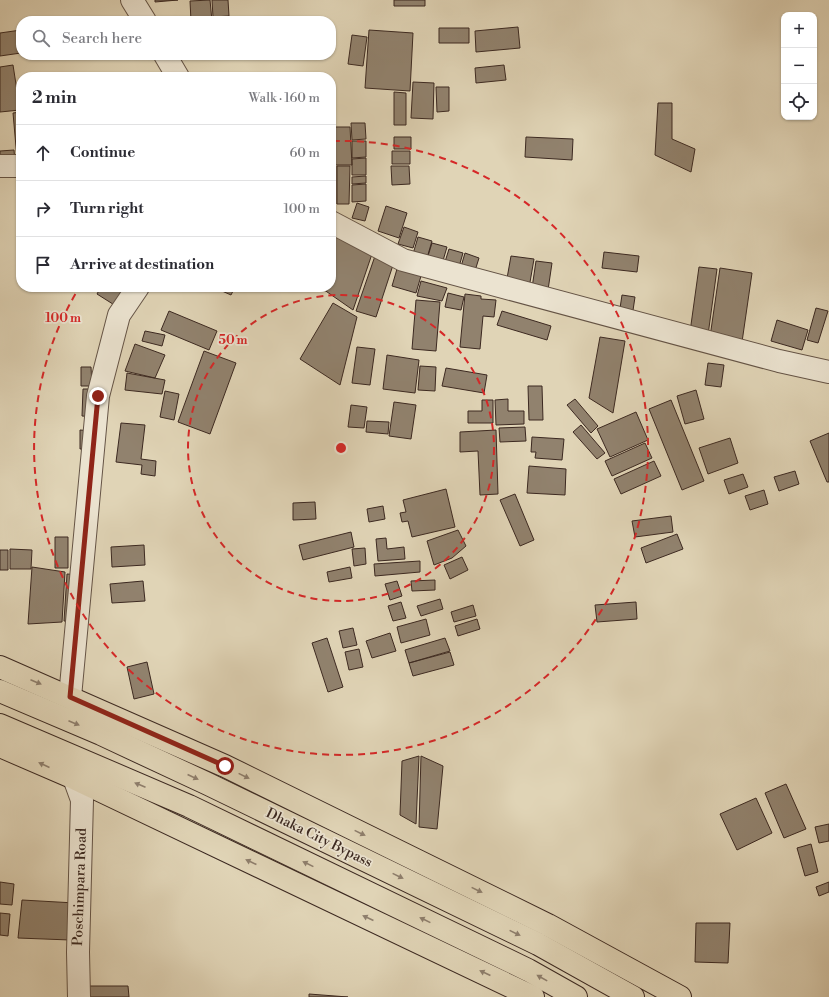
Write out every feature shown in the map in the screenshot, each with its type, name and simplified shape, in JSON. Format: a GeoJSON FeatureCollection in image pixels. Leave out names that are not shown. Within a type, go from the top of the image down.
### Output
{"type":"FeatureCollection","features":[{"type":"Feature","properties":{"kind":"main road"},"geometry":{"type":"LineString","coordinates":[[0,667],[225,766],[548,925],[680,997]]}},
{"type":"Feature","properties":{"kind":"main road","name":"Dhaka City Bypass"},"geometry":{"type":"LineString","coordinates":[[0,691],[101,734],[208,784],[538,944],[633,997]]}},
{"type":"Feature","properties":{"kind":"main road","name":"Dhaka City Bypass"},"geometry":{"type":"LineString","coordinates":[[0,725],[189,806],[528,970],[576,997]]}},
{"type":"Feature","properties":{"kind":"main road"},"geometry":{"type":"LineString","coordinates":[[0,746],[74,778],[524,995]]}},
{"type":"Feature","properties":{"kind":"street"},"geometry":{"type":"LineString","coordinates":[[132,0],[142,16]]}},
{"type":"Feature","properties":{"kind":"street"},"geometry":{"type":"LineString","coordinates":[[168,60],[175,72]]}},
{"type":"Feature","properties":{"kind":"street"},"geometry":{"type":"LineString","coordinates":[[0,166],[16,166]]}},
{"type":"Feature","properties":{"kind":"street"},"geometry":{"type":"LineString","coordinates":[[336,225],[403,260],[779,361],[829,372]]}},
{"type":"Feature","properties":{"kind":"street"},"geometry":{"type":"LineString","coordinates":[[70,697],[98,396],[119,315],[135,292]]}},
{"type":"Feature","properties":{"kind":"street","name":"Poschimpara Road"},"geometry":{"type":"LineString","coordinates":[[74,778],[82,800],[78,952],[79,997]]}},
{"type":"Feature","properties":{"kind":"building"},"geometry":{"type":"Polygon","coordinates":[[[155,0],[178,0],[155,2],[155,0]]]}},
{"type":"Feature","properties":{"kind":"building"},"geometry":{"type":"Polygon","coordinates":[[[210,0],[212,16],[191,16],[190,1],[210,0]]]}},
{"type":"Feature","properties":{"kind":"building"},"geometry":{"type":"Polygon","coordinates":[[[212,0],[228,0],[229,16],[213,16],[212,0]]]}},
{"type":"Feature","properties":{"kind":"building"},"geometry":{"type":"Polygon","coordinates":[[[394,0],[425,0],[425,6],[394,6],[394,0]]]}},
{"type":"Feature","properties":{"kind":"building"},"geometry":{"type":"Polygon","coordinates":[[[518,27],[520,48],[476,52],[475,31],[518,27]]]}},
{"type":"Feature","properties":{"kind":"building"},"geometry":{"type":"Polygon","coordinates":[[[439,28],[469,28],[469,43],[439,43],[439,28]]]}},
{"type":"Feature","properties":{"kind":"building"},"geometry":{"type":"Polygon","coordinates":[[[369,30],[413,33],[410,91],[365,88],[369,30]]]}},
{"type":"Feature","properties":{"kind":"building"},"geometry":{"type":"Polygon","coordinates":[[[16,31],[16,54],[0,56],[0,33],[16,31]]]}},
{"type":"Feature","properties":{"kind":"building"},"geometry":{"type":"Polygon","coordinates":[[[352,35],[367,37],[363,66],[348,64],[352,35]]]}},
{"type":"Feature","properties":{"kind":"building"},"geometry":{"type":"Polygon","coordinates":[[[13,65],[16,84],[16,110],[0,112],[0,67],[13,65]]]}},
{"type":"Feature","properties":{"kind":"building"},"geometry":{"type":"Polygon","coordinates":[[[504,65],[506,80],[476,83],[475,68],[504,65]]]}},
{"type":"Feature","properties":{"kind":"building"},"geometry":{"type":"Polygon","coordinates":[[[413,82],[434,83],[433,119],[411,118],[413,82]]]}},
{"type":"Feature","properties":{"kind":"building"},"geometry":{"type":"Polygon","coordinates":[[[436,87],[449,87],[449,111],[437,112],[436,87]]]}},
{"type":"Feature","properties":{"kind":"building"},"geometry":{"type":"Polygon","coordinates":[[[394,92],[406,93],[406,125],[394,125],[394,92]]]}},
{"type":"Feature","properties":{"kind":"building"},"geometry":{"type":"Polygon","coordinates":[[[658,103],[672,103],[672,139],[695,149],[691,172],[655,155],[658,103]]]}},
{"type":"Feature","properties":{"kind":"building"},"geometry":{"type":"Polygon","coordinates":[[[13,113],[16,113],[16,147],[13,113]]]}},
{"type":"Feature","properties":{"kind":"building"},"geometry":{"type":"Polygon","coordinates":[[[351,123],[365,123],[366,139],[352,140],[351,123]]]}},
{"type":"Feature","properties":{"kind":"building"},"geometry":{"type":"Polygon","coordinates":[[[336,127],[350,127],[352,165],[336,165],[336,127]]]}},
{"type":"Feature","properties":{"kind":"building"},"geometry":{"type":"Polygon","coordinates":[[[394,137],[411,137],[411,149],[394,149],[394,137]]]}},
{"type":"Feature","properties":{"kind":"building"},"geometry":{"type":"Polygon","coordinates":[[[526,137],[573,139],[572,160],[525,157],[526,137]]]}},
{"type":"Feature","properties":{"kind":"building"},"geometry":{"type":"Polygon","coordinates":[[[352,141],[366,141],[366,157],[352,158],[352,141]]]}},
{"type":"Feature","properties":{"kind":"building"},"geometry":{"type":"Polygon","coordinates":[[[14,150],[15,162],[0,163],[0,151],[14,150]]]}},
{"type":"Feature","properties":{"kind":"building"},"geometry":{"type":"Polygon","coordinates":[[[392,151],[410,151],[410,164],[392,164],[392,151]]]}},
{"type":"Feature","properties":{"kind":"building"},"geometry":{"type":"Polygon","coordinates":[[[366,158],[366,175],[352,175],[352,159],[366,158]]]}},
{"type":"Feature","properties":{"kind":"building"},"geometry":{"type":"Polygon","coordinates":[[[337,166],[350,166],[349,204],[337,204],[337,166]]]}},
{"type":"Feature","properties":{"kind":"building"},"geometry":{"type":"Polygon","coordinates":[[[391,166],[409,166],[410,184],[392,185],[391,166]]]}},
{"type":"Feature","properties":{"kind":"building"},"geometry":{"type":"Polygon","coordinates":[[[366,176],[366,183],[352,184],[352,177],[366,176]]]}},
{"type":"Feature","properties":{"kind":"building"},"geometry":{"type":"Polygon","coordinates":[[[366,184],[366,201],[352,202],[352,185],[366,184]]]}},
{"type":"Feature","properties":{"kind":"building"},"geometry":{"type":"Polygon","coordinates":[[[357,203],[369,207],[365,221],[352,218],[357,203]]]}},
{"type":"Feature","properties":{"kind":"building"},"geometry":{"type":"Polygon","coordinates":[[[386,206],[407,213],[399,238],[378,231],[386,206]]]}},
{"type":"Feature","properties":{"kind":"building"},"geometry":{"type":"Polygon","coordinates":[[[404,227],[418,232],[413,248],[398,244],[404,227]]]}},
{"type":"Feature","properties":{"kind":"building"},"geometry":{"type":"Polygon","coordinates":[[[336,232],[373,251],[353,310],[327,292],[336,292],[336,232]]]}},
{"type":"Feature","properties":{"kind":"building"},"geometry":{"type":"Polygon","coordinates":[[[418,237],[432,241],[427,258],[413,254],[418,237]]]}},
{"type":"Feature","properties":{"kind":"building"},"geometry":{"type":"Polygon","coordinates":[[[432,243],[447,247],[442,264],[427,259],[432,243]]]}},
{"type":"Feature","properties":{"kind":"building"},"geometry":{"type":"Polygon","coordinates":[[[449,249],[463,253],[458,270],[444,265],[449,249]]]}},
{"type":"Feature","properties":{"kind":"building"},"geometry":{"type":"Polygon","coordinates":[[[604,252],[639,256],[637,272],[602,268],[604,252]]]}},
{"type":"Feature","properties":{"kind":"building"},"geometry":{"type":"Polygon","coordinates":[[[465,253],[479,258],[474,274],[460,270],[465,253]]]}},
{"type":"Feature","properties":{"kind":"building"},"geometry":{"type":"Polygon","coordinates":[[[375,256],[394,262],[376,317],[356,311],[375,256]]]}},
{"type":"Feature","properties":{"kind":"building"},"geometry":{"type":"Polygon","coordinates":[[[511,256],[534,259],[529,288],[506,284],[511,256]]]}},
{"type":"Feature","properties":{"kind":"building"},"geometry":{"type":"Polygon","coordinates":[[[536,261],[552,263],[548,290],[532,288],[536,261]]]}},
{"type":"Feature","properties":{"kind":"building"},"geometry":{"type":"Polygon","coordinates":[[[699,267],[717,269],[708,335],[690,332],[699,267]]]}},
{"type":"Feature","properties":{"kind":"building"},"geometry":{"type":"Polygon","coordinates":[[[720,268],[752,273],[742,342],[710,337],[720,268]]]}},
{"type":"Feature","properties":{"kind":"building"},"geometry":{"type":"Polygon","coordinates":[[[397,269],[421,276],[416,293],[392,286],[397,269]]]}},
{"type":"Feature","properties":{"kind":"building"},"geometry":{"type":"Polygon","coordinates":[[[421,281],[447,288],[442,301],[417,296],[421,281]]]}},
{"type":"Feature","properties":{"kind":"building"},"geometry":{"type":"Polygon","coordinates":[[[98,292],[141,292],[127,313],[97,294],[98,292]]]}},
{"type":"Feature","properties":{"kind":"building"},"geometry":{"type":"Polygon","coordinates":[[[224,292],[232,292],[231,295],[224,292]]]}},
{"type":"Feature","properties":{"kind":"building"},"geometry":{"type":"Polygon","coordinates":[[[448,293],[464,297],[461,310],[445,307],[448,293]]]}},
{"type":"Feature","properties":{"kind":"building"},"geometry":{"type":"Polygon","coordinates":[[[465,294],[481,296],[481,299],[496,300],[494,317],[483,316],[480,349],[460,347],[465,294]]]}},
{"type":"Feature","properties":{"kind":"building"},"geometry":{"type":"Polygon","coordinates":[[[622,295],[635,297],[632,317],[619,315],[622,295]]]}},
{"type":"Feature","properties":{"kind":"building"},"geometry":{"type":"Polygon","coordinates":[[[416,300],[440,302],[436,351],[412,349],[416,300]]]}},
{"type":"Feature","properties":{"kind":"building"},"geometry":{"type":"Polygon","coordinates":[[[333,303],[357,317],[340,385],[300,359],[333,303]]]}},
{"type":"Feature","properties":{"kind":"building"},"geometry":{"type":"Polygon","coordinates":[[[816,308],[828,311],[818,343],[807,340],[816,308]]]}},
{"type":"Feature","properties":{"kind":"building"},"geometry":{"type":"Polygon","coordinates":[[[169,311],[217,331],[209,350],[161,330],[169,311]]]}},
{"type":"Feature","properties":{"kind":"building"},"geometry":{"type":"Polygon","coordinates":[[[502,311],[551,326],[547,340],[497,325],[502,311]]]}},
{"type":"Feature","properties":{"kind":"building"},"geometry":{"type":"Polygon","coordinates":[[[777,320],[808,330],[802,350],[771,341],[777,320]]]}},
{"type":"Feature","properties":{"kind":"building"},"geometry":{"type":"Polygon","coordinates":[[[145,331],[165,335],[162,346],[142,341],[145,331]]]}},
{"type":"Feature","properties":{"kind":"building"},"geometry":{"type":"Polygon","coordinates":[[[600,337],[625,341],[613,413],[589,398],[600,337]]]}},
{"type":"Feature","properties":{"kind":"building"},"geometry":{"type":"Polygon","coordinates":[[[135,344],[165,355],[155,378],[125,371],[135,344]]]}},
{"type":"Feature","properties":{"kind":"building"},"geometry":{"type":"Polygon","coordinates":[[[357,347],[375,349],[370,385],[352,383],[357,347]]]}},
{"type":"Feature","properties":{"kind":"building"},"geometry":{"type":"Polygon","coordinates":[[[204,351],[236,363],[210,434],[178,422],[204,351]]]}},
{"type":"Feature","properties":{"kind":"building"},"geometry":{"type":"Polygon","coordinates":[[[387,355],[419,360],[415,393],[383,389],[387,355]]]}},
{"type":"Feature","properties":{"kind":"building"},"geometry":{"type":"Polygon","coordinates":[[[708,363],[724,365],[721,387],[705,385],[708,363]]]}},
{"type":"Feature","properties":{"kind":"building"},"geometry":{"type":"Polygon","coordinates":[[[420,366],[436,367],[435,391],[418,390],[420,366]]]}},
{"type":"Feature","properties":{"kind":"building"},"geometry":{"type":"Polygon","coordinates":[[[81,367],[91,367],[92,386],[81,386],[81,367]]]}},
{"type":"Feature","properties":{"kind":"building"},"geometry":{"type":"Polygon","coordinates":[[[446,368],[487,375],[484,393],[442,386],[446,368]]]}},
{"type":"Feature","properties":{"kind":"building"},"geometry":{"type":"Polygon","coordinates":[[[127,373],[165,380],[162,394],[125,390],[127,373]]]}},
{"type":"Feature","properties":{"kind":"building"},"geometry":{"type":"Polygon","coordinates":[[[528,386],[542,386],[543,420],[529,420],[528,386]]]}},
{"type":"Feature","properties":{"kind":"building"},"geometry":{"type":"Polygon","coordinates":[[[83,389],[96,389],[96,417],[82,416],[83,389]]]}},
{"type":"Feature","properties":{"kind":"building"},"geometry":{"type":"Polygon","coordinates":[[[696,390],[704,419],[685,424],[677,396],[696,390]]]}},
{"type":"Feature","properties":{"kind":"building"},"geometry":{"type":"Polygon","coordinates":[[[165,391],[179,394],[174,420],[160,417],[165,391]]]}},
{"type":"Feature","properties":{"kind":"building"},"geometry":{"type":"Polygon","coordinates":[[[508,399],[508,411],[524,411],[524,424],[496,425],[495,400],[508,399]]]}},
{"type":"Feature","properties":{"kind":"building"},"geometry":{"type":"Polygon","coordinates":[[[575,399],[598,426],[591,433],[567,405],[575,399]]]}},
{"type":"Feature","properties":{"kind":"building"},"geometry":{"type":"Polygon","coordinates":[[[482,400],[493,400],[493,423],[468,423],[468,411],[482,411],[482,400]]]}},
{"type":"Feature","properties":{"kind":"building"},"geometry":{"type":"Polygon","coordinates":[[[671,400],[704,481],[682,490],[649,409],[671,400]]]}},
{"type":"Feature","properties":{"kind":"building"},"geometry":{"type":"Polygon","coordinates":[[[394,402],[416,405],[411,439],[389,436],[394,402]]]}},
{"type":"Feature","properties":{"kind":"building"},"geometry":{"type":"Polygon","coordinates":[[[351,405],[367,407],[364,428],[348,427],[351,405]]]}},
{"type":"Feature","properties":{"kind":"building"},"geometry":{"type":"Polygon","coordinates":[[[636,412],[648,440],[610,457],[597,429],[636,412]]]}},
{"type":"Feature","properties":{"kind":"building"},"geometry":{"type":"Polygon","coordinates":[[[367,421],[389,422],[388,434],[366,432],[367,421]]]}},
{"type":"Feature","properties":{"kind":"building"},"geometry":{"type":"Polygon","coordinates":[[[121,423],[145,425],[141,459],[156,461],[155,476],[141,474],[142,465],[116,462],[121,423]]]}},
{"type":"Feature","properties":{"kind":"building"},"geometry":{"type":"Polygon","coordinates":[[[581,425],[605,453],[597,459],[573,432],[581,425]]]}},
{"type":"Feature","properties":{"kind":"building"},"geometry":{"type":"Polygon","coordinates":[[[525,427],[526,441],[500,442],[499,428],[525,427]]]}},
{"type":"Feature","properties":{"kind":"building"},"geometry":{"type":"Polygon","coordinates":[[[80,430],[93,431],[92,449],[80,449],[80,430]]]}},
{"type":"Feature","properties":{"kind":"building"},"geometry":{"type":"Polygon","coordinates":[[[496,430],[498,494],[480,495],[478,451],[460,452],[460,432],[496,430]]]}},
{"type":"Feature","properties":{"kind":"building"},"geometry":{"type":"Polygon","coordinates":[[[829,433],[829,482],[827,482],[810,441],[829,433]]]}},
{"type":"Feature","properties":{"kind":"building"},"geometry":{"type":"Polygon","coordinates":[[[532,437],[564,439],[562,460],[535,458],[536,452],[531,452],[532,437]]]}},
{"type":"Feature","properties":{"kind":"building"},"geometry":{"type":"Polygon","coordinates":[[[730,438],[738,463],[708,474],[699,448],[730,438]]]}},
{"type":"Feature","properties":{"kind":"building"},"geometry":{"type":"Polygon","coordinates":[[[645,443],[652,458],[612,476],[605,461],[645,443]]]}},
{"type":"Feature","properties":{"kind":"building"},"geometry":{"type":"Polygon","coordinates":[[[654,461],[661,476],[621,494],[614,479],[654,461]]]}},
{"type":"Feature","properties":{"kind":"building"},"geometry":{"type":"Polygon","coordinates":[[[529,466],[566,469],[565,495],[527,493],[529,466]]]}},
{"type":"Feature","properties":{"kind":"building"},"geometry":{"type":"Polygon","coordinates":[[[795,471],[799,484],[779,491],[774,477],[795,471]]]}},
{"type":"Feature","properties":{"kind":"building"},"geometry":{"type":"Polygon","coordinates":[[[743,474],[748,487],[729,494],[724,480],[743,474]]]}},
{"type":"Feature","properties":{"kind":"building"},"geometry":{"type":"Polygon","coordinates":[[[446,489],[455,527],[412,537],[408,521],[402,522],[400,513],[406,512],[403,500],[446,489]]]}},
{"type":"Feature","properties":{"kind":"building"},"geometry":{"type":"Polygon","coordinates":[[[764,490],[768,504],[750,510],[745,496],[764,490]]]}},
{"type":"Feature","properties":{"kind":"building"},"geometry":{"type":"Polygon","coordinates":[[[515,494],[534,540],[520,546],[500,500],[515,494]]]}},
{"type":"Feature","properties":{"kind":"building"},"geometry":{"type":"Polygon","coordinates":[[[315,502],[316,519],[293,520],[293,503],[315,502]]]}},
{"type":"Feature","properties":{"kind":"building"},"geometry":{"type":"Polygon","coordinates":[[[383,506],[385,519],[369,522],[367,509],[383,506]]]}},
{"type":"Feature","properties":{"kind":"building"},"geometry":{"type":"Polygon","coordinates":[[[671,516],[673,532],[635,537],[632,521],[671,516]]]}},
{"type":"Feature","properties":{"kind":"building"},"geometry":{"type":"Polygon","coordinates":[[[458,530],[466,546],[452,558],[434,565],[427,541],[458,530]]]}},
{"type":"Feature","properties":{"kind":"building"},"geometry":{"type":"Polygon","coordinates":[[[351,532],[354,547],[303,560],[299,545],[351,532]]]}},
{"type":"Feature","properties":{"kind":"building"},"geometry":{"type":"Polygon","coordinates":[[[677,534],[683,549],[646,563],[641,548],[677,534]]]}},
{"type":"Feature","properties":{"kind":"building"},"geometry":{"type":"Polygon","coordinates":[[[55,537],[68,537],[68,568],[55,568],[55,537]]]}},
{"type":"Feature","properties":{"kind":"building"},"geometry":{"type":"Polygon","coordinates":[[[386,538],[387,549],[404,547],[405,559],[378,561],[376,539],[386,538]]]}},
{"type":"Feature","properties":{"kind":"building"},"geometry":{"type":"Polygon","coordinates":[[[144,545],[145,565],[112,567],[111,547],[144,545]]]}},
{"type":"Feature","properties":{"kind":"building"},"geometry":{"type":"Polygon","coordinates":[[[365,548],[366,564],[354,566],[352,549],[365,548]]]}},
{"type":"Feature","properties":{"kind":"building"},"geometry":{"type":"Polygon","coordinates":[[[10,549],[32,550],[31,569],[10,569],[10,549]]]}},
{"type":"Feature","properties":{"kind":"building"},"geometry":{"type":"Polygon","coordinates":[[[0,550],[8,550],[8,570],[0,570],[0,550]]]}},
{"type":"Feature","properties":{"kind":"building"},"geometry":{"type":"Polygon","coordinates":[[[462,557],[468,570],[450,579],[444,565],[462,557]]]}},
{"type":"Feature","properties":{"kind":"building"},"geometry":{"type":"Polygon","coordinates":[[[420,561],[420,572],[375,576],[374,564],[420,561]]]}},
{"type":"Feature","properties":{"kind":"building"},"geometry":{"type":"Polygon","coordinates":[[[32,567],[65,572],[62,622],[28,624],[32,567]]]}},
{"type":"Feature","properties":{"kind":"building"},"geometry":{"type":"Polygon","coordinates":[[[350,567],[352,578],[329,582],[327,572],[350,567]]]}},
{"type":"Feature","properties":{"kind":"building"},"geometry":{"type":"Polygon","coordinates":[[[67,574],[82,575],[78,622],[64,621],[67,574]]]}},
{"type":"Feature","properties":{"kind":"building"},"geometry":{"type":"Polygon","coordinates":[[[435,580],[435,590],[412,591],[411,581],[435,580]]]}},
{"type":"Feature","properties":{"kind":"building"},"geometry":{"type":"Polygon","coordinates":[[[143,581],[145,601],[112,603],[110,584],[143,581]]]}},
{"type":"Feature","properties":{"kind":"building"},"geometry":{"type":"Polygon","coordinates":[[[397,581],[402,596],[390,600],[385,584],[397,581]]]}},
{"type":"Feature","properties":{"kind":"building"},"geometry":{"type":"Polygon","coordinates":[[[440,599],[443,609],[421,616],[417,606],[440,599]]]}},
{"type":"Feature","properties":{"kind":"building"},"geometry":{"type":"Polygon","coordinates":[[[401,602],[406,618],[393,621],[388,606],[401,602]]]}},
{"type":"Feature","properties":{"kind":"building"},"geometry":{"type":"Polygon","coordinates":[[[636,602],[637,619],[597,622],[595,605],[636,602]]]}},
{"type":"Feature","properties":{"kind":"building"},"geometry":{"type":"Polygon","coordinates":[[[473,605],[476,616],[454,622],[451,612],[473,605]]]}},
{"type":"Feature","properties":{"kind":"building"},"geometry":{"type":"Polygon","coordinates":[[[426,619],[430,635],[401,643],[397,627],[426,619]]]}},
{"type":"Feature","properties":{"kind":"building"},"geometry":{"type":"Polygon","coordinates":[[[477,619],[480,629],[458,636],[455,626],[477,619]]]}},
{"type":"Feature","properties":{"kind":"building"},"geometry":{"type":"Polygon","coordinates":[[[353,628],[357,645],[343,648],[339,631],[353,628]]]}},
{"type":"Feature","properties":{"kind":"building"},"geometry":{"type":"Polygon","coordinates":[[[390,633],[396,651],[372,658],[366,641],[390,633]]]}},
{"type":"Feature","properties":{"kind":"building"},"geometry":{"type":"Polygon","coordinates":[[[327,638],[343,687],[328,692],[312,643],[327,638]]]}},
{"type":"Feature","properties":{"kind":"building"},"geometry":{"type":"Polygon","coordinates":[[[445,638],[450,651],[409,663],[405,650],[445,638]]]}},
{"type":"Feature","properties":{"kind":"building"},"geometry":{"type":"Polygon","coordinates":[[[359,649],[363,667],[349,670],[345,652],[359,649]]]}},
{"type":"Feature","properties":{"kind":"building"},"geometry":{"type":"Polygon","coordinates":[[[450,652],[454,665],[413,676],[409,663],[450,652]]]}},
{"type":"Feature","properties":{"kind":"building"},"geometry":{"type":"Polygon","coordinates":[[[147,662],[154,694],[134,699],[127,667],[147,662]]]}},
{"type":"Feature","properties":{"kind":"building"},"geometry":{"type":"Polygon","coordinates":[[[419,756],[416,824],[400,815],[402,761],[419,756]]]}},
{"type":"Feature","properties":{"kind":"building"},"geometry":{"type":"Polygon","coordinates":[[[421,756],[443,766],[437,829],[419,827],[421,756]]]}},
{"type":"Feature","properties":{"kind":"building"},"geometry":{"type":"Polygon","coordinates":[[[786,784],[806,829],[784,838],[765,793],[786,784]]]}},
{"type":"Feature","properties":{"kind":"building"},"geometry":{"type":"Polygon","coordinates":[[[756,798],[772,833],[737,850],[720,814],[756,798]]]}},
{"type":"Feature","properties":{"kind":"building"},"geometry":{"type":"Polygon","coordinates":[[[829,824],[829,841],[819,843],[815,827],[829,824]]]}},
{"type":"Feature","properties":{"kind":"building"},"geometry":{"type":"Polygon","coordinates":[[[811,844],[818,872],[805,876],[797,848],[811,844]]]}},
{"type":"Feature","properties":{"kind":"building"},"geometry":{"type":"Polygon","coordinates":[[[0,882],[14,884],[12,905],[0,904],[0,882]]]}},
{"type":"Feature","properties":{"kind":"building"},"geometry":{"type":"Polygon","coordinates":[[[829,882],[829,892],[819,896],[816,887],[829,882]]]}},
{"type":"Feature","properties":{"kind":"building"},"geometry":{"type":"Polygon","coordinates":[[[22,900],[75,903],[70,940],[18,938],[22,900]]]}},
{"type":"Feature","properties":{"kind":"building"},"geometry":{"type":"Polygon","coordinates":[[[0,913],[10,914],[8,936],[0,935],[0,913]]]}},
{"type":"Feature","properties":{"kind":"building"},"geometry":{"type":"Polygon","coordinates":[[[696,923],[730,923],[728,963],[695,962],[696,923]]]}},
{"type":"Feature","properties":{"kind":"building"},"geometry":{"type":"Polygon","coordinates":[[[88,986],[128,986],[129,997],[88,997],[88,986]]]}},
{"type":"Feature","properties":{"kind":"building"},"geometry":{"type":"Polygon","coordinates":[[[309,994],[348,997],[309,997],[309,994]]]}},
{"type":"Feature","properties":{"kind":"route"},"geometry":{"type":"LineString","coordinates":[[98,396],[70,697],[225,766]]}}]}
